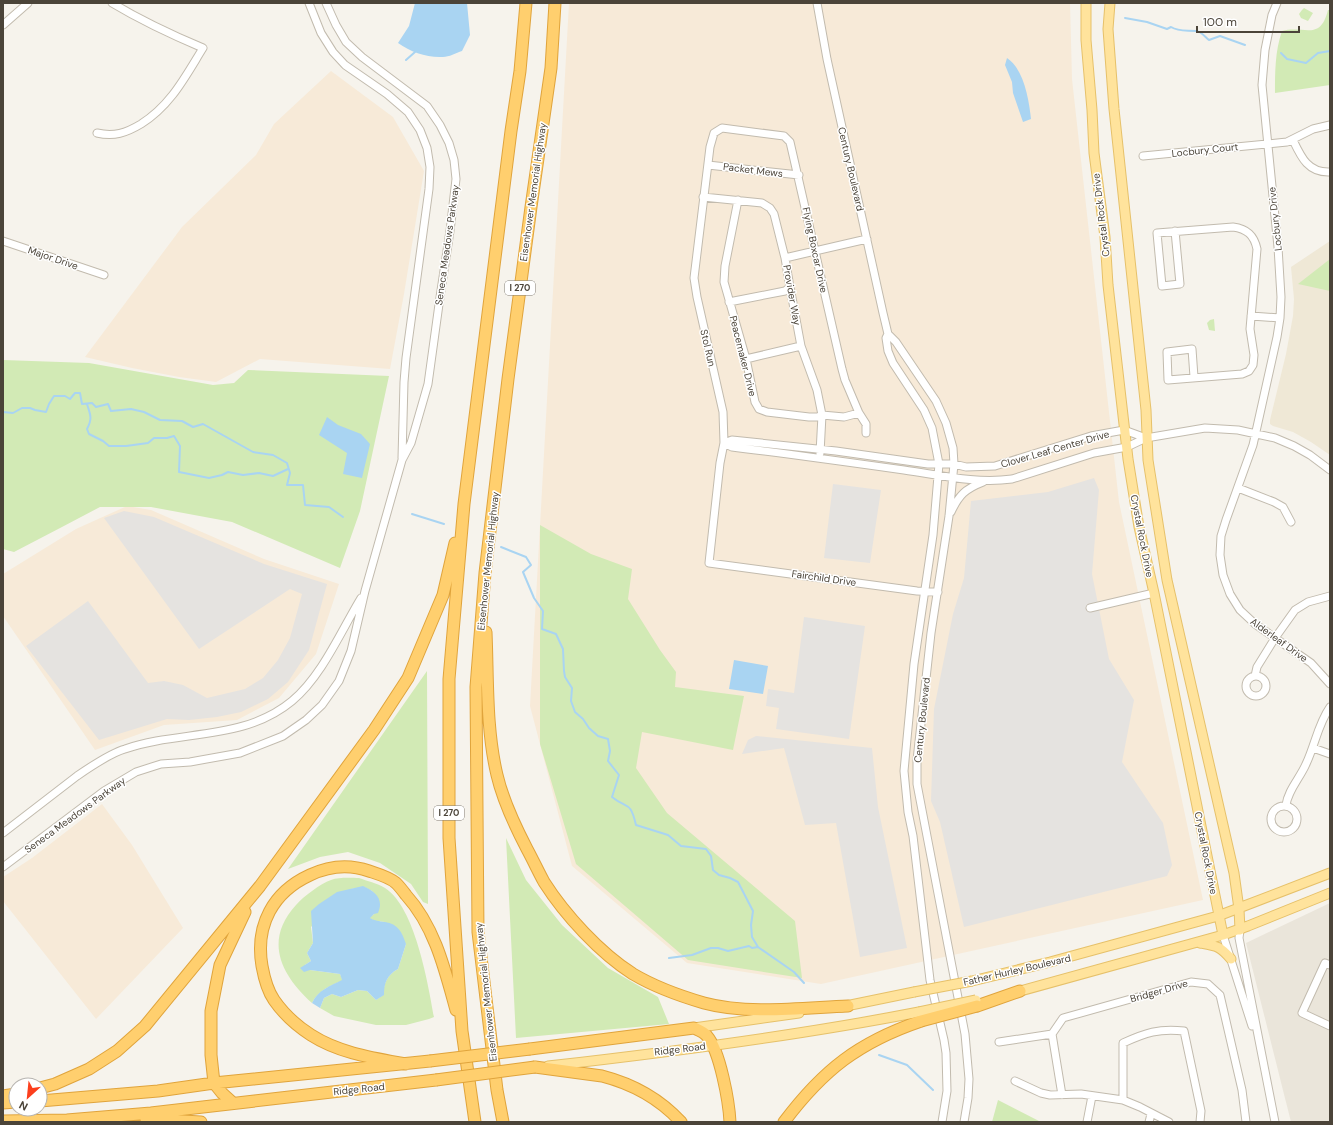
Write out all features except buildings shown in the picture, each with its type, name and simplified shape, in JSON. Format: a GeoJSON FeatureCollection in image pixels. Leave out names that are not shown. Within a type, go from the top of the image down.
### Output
{"type":"FeatureCollection","features":[{"type":"Feature","properties":{"kind":"highway"},"geometry":{"type":"LineString","coordinates":[[520,3],[520,71]]}},
{"type":"Feature","properties":{"kind":"highway","name":"I 270"},"geometry":{"type":"LineString","coordinates":[[475,1122],[462,1031],[449,838],[449,679],[464,504],[511,131],[520,71],[526,3]]}},
{"type":"Feature","properties":{"kind":"highway","name":"Eisenhower Memorial Highway"},"geometry":{"type":"LineString","coordinates":[[504,1122],[497,1090],[478,932],[476,687],[485,573],[510,364],[551,68],[555,3]]}},
{"type":"Feature","properties":{"kind":"highway"},"geometry":{"type":"LineString","coordinates":[[48,1086],[89,1068],[117,1051],[145,1026],[260,886],[374,730],[408,678],[443,595],[464,504]]}},
{"type":"Feature","properties":{"kind":"highway"},"geometry":{"type":"LineString","coordinates":[[485,573],[490,736],[497,776],[508,809],[522,839],[544,881],[565,911],[586,934],[610,956],[633,973],[657,986],[704,1003],[754,1009],[848,1006]]}},
{"type":"Feature","properties":{"kind":"highway"},"geometry":{"type":"LineString","coordinates":[[406,1064],[341,1050],[311,1035],[290,1018],[273,999],[264,978],[259,953],[263,925],[274,903],[285,890],[299,880],[318,871],[348,866],[361,868],[380,874],[396,883],[415,904],[429,928],[442,962],[462,1031]]}},
{"type":"Feature","properties":{"kind":"highway"},"geometry":{"type":"LineString","coordinates":[[233,1103],[214,1083],[211,1055],[210,1012],[220,965],[240,920],[260,886]]}},
{"type":"Feature","properties":{"kind":"highway"},"geometry":{"type":"LineString","coordinates":[[784,1122],[811,1087],[829,1070],[852,1053],[878,1038],[901,1028],[920,1017],[1020,991]]}},
{"type":"Feature","properties":{"kind":"highway"},"geometry":{"type":"LineString","coordinates":[[694,1028],[706,1035],[713,1045],[722,1074],[729,1108],[730,1122]]}},
{"type":"Feature","properties":{"kind":"highway","name":"Ridge Road"},"geometry":{"type":"LineString","coordinates":[[48,1100],[158,1091],[214,1083],[406,1064],[530,1050],[694,1028]]}},
{"type":"Feature","properties":{"kind":"highway"},"geometry":{"type":"LineString","coordinates":[[535,1068],[611,1078],[643,1091],[669,1109],[681,1122]]}},
{"type":"Feature","properties":{"kind":"highway","name":"Ridge Road"},"geometry":{"type":"LineString","coordinates":[[3,1121],[67,1120],[151,1113],[535,1068]]}},
{"type":"Feature","properties":{"kind":"highway"},"geometry":{"type":"LineString","coordinates":[[110,1116],[201,1122]]}},
{"type":"Feature","properties":{"kind":"main road","name":"Crystal Rock Drive"},"geometry":{"type":"LineString","coordinates":[[1086,3],[1086,40],[1094,153],[1105,237],[1108,285],[1128,459],[1139,527],[1154,593],[1223,935]]}},
{"type":"Feature","properties":{"kind":"main road","name":"Crystal Rock Drive"},"geometry":{"type":"LineString","coordinates":[[1110,3],[1108,29],[1114,109],[1146,410],[1146,438],[1153,491],[1167,580],[1234,873],[1239,909],[1240,930]]}},
{"type":"Feature","properties":{"kind":"main road","name":"Father Hurley Boulevard"},"geometry":{"type":"LineString","coordinates":[[694,1028],[848,1006],[972,981],[1050,962],[1218,916],[1330,873]]}},
{"type":"Feature","properties":{"kind":"main road","name":"Father Hurley Boulevard"},"geometry":{"type":"LineString","coordinates":[[1020,991],[1240,930],[1330,893]]}},
{"type":"Feature","properties":{"kind":"main road"},"geometry":{"type":"LineString","coordinates":[[1197,943],[1214,945],[1222,949],[1231,959]]}},
{"type":"Feature","properties":{"kind":"main road"},"geometry":{"type":"LineString","coordinates":[[713,1045],[850,1025],[920,1017]]}},
{"type":"Feature","properties":{"kind":"main road","name":"Ridge Road"},"geometry":{"type":"LineString","coordinates":[[535,1068],[713,1045]]}},
{"type":"Feature","properties":{"kind":"street"},"geometry":{"type":"LineString","coordinates":[[3,25],[28,3]]}},
{"type":"Feature","properties":{"kind":"street"},"geometry":{"type":"LineString","coordinates":[[97,132],[106,135],[118,135],[129,132],[151,117],[164,106],[175,93],[204,48],[167,33],[135,17],[112,3]]}},
{"type":"Feature","properties":{"kind":"street","name":"Seneca Meadows Parkway"},"geometry":{"type":"LineString","coordinates":[[309,3],[322,33],[333,52],[345,65],[387,94],[408,112],[420,130],[427,148],[430,167],[429,189],[406,358],[402,460]]}},
{"type":"Feature","properties":{"kind":"street","name":"Seneca Meadows Parkway"},"geometry":{"type":"LineString","coordinates":[[3,867],[104,791],[136,772],[161,764],[190,762],[240,753],[283,736],[306,720],[322,705],[339,681],[351,651],[365,591],[402,460],[411,443],[428,384],[456,179],[454,160],[449,143],[440,125],[426,106],[362,57],[346,42],[326,3]]}},
{"type":"Feature","properties":{"kind":"street","name":"Century Boulevard"},"geometry":{"type":"LineString","coordinates":[[817,3],[827,60],[888,334],[886,338],[888,351],[893,363],[924,410],[932,428],[939,464],[933,535],[914,664],[904,771],[930,980],[945,1047],[947,1091],[942,1122]]}},
{"type":"Feature","properties":{"kind":"street","name":"Locbury Drive"},"geometry":{"type":"LineString","coordinates":[[1255,434],[1280,318],[1281,290],[1278,247],[1262,85],[1262,67],[1272,15],[1277,3]]}},
{"type":"Feature","properties":{"kind":"street","name":"Locbury Court"},"geometry":{"type":"LineString","coordinates":[[1143,156],[1287,142],[1313,129],[1330,125]]}},
{"type":"Feature","properties":{"kind":"street","name":"Flying Boxcar Drive"},"geometry":{"type":"LineString","coordinates":[[714,133],[722,128],[784,136],[790,142],[842,369],[845,380],[866,424],[866,433]]}},
{"type":"Feature","properties":{"kind":"street","name":"Stol Run"},"geometry":{"type":"LineString","coordinates":[[709,564],[720,463],[724,443],[723,412],[694,278],[703,196],[714,133]]}},
{"type":"Feature","properties":{"kind":"street"},"geometry":{"type":"LineString","coordinates":[[1293,140],[1310,168],[1330,172]]}},
{"type":"Feature","properties":{"kind":"street","name":"Packet Mews"},"geometry":{"type":"LineString","coordinates":[[708,165],[799,176]]}},
{"type":"Feature","properties":{"kind":"street","name":"Provider Way"},"geometry":{"type":"LineString","coordinates":[[703,196],[762,203],[770,208],[774,214],[785,258],[801,346],[817,390],[822,415],[821,458]]}},
{"type":"Feature","properties":{"kind":"street","name":"Peacemaker Drive"},"geometry":{"type":"LineString","coordinates":[[738,200],[725,266],[724,282],[746,359],[755,402],[759,409],[767,412],[809,417],[818,417],[822,415],[844,417],[860,413]]}},
{"type":"Feature","properties":{"kind":"street"},"geometry":{"type":"LineString","coordinates":[[1176,231],[1180,284],[1162,286],[1157,233],[1176,231],[1233,227],[1241,228],[1248,231],[1252,236],[1256,242],[1257,249],[1250,329],[1254,355],[1253,365],[1249,371],[1242,374],[1168,380],[1167,352],[1192,349],[1194,377]]}},
{"type":"Feature","properties":{"kind":"street"},"geometry":{"type":"LineString","coordinates":[[785,258],[867,239]]}},
{"type":"Feature","properties":{"kind":"street","name":"Major Drive"},"geometry":{"type":"LineString","coordinates":[[3,241],[104,275]]}},
{"type":"Feature","properties":{"kind":"street"},"geometry":{"type":"LineString","coordinates":[[729,302],[785,291],[790,287]]}},
{"type":"Feature","properties":{"kind":"street"},"geometry":{"type":"LineString","coordinates":[[1251,316],[1280,318]]}},
{"type":"Feature","properties":{"kind":"street","name":"Century Boulevard"},"geometry":{"type":"LineString","coordinates":[[888,334],[896,342],[936,401],[946,423],[953,448],[954,464],[949,516],[931,633],[917,760],[917,784],[968,1052],[968,1098],[964,1122]]}},
{"type":"Feature","properties":{"kind":"street"},"geometry":{"type":"LineString","coordinates":[[746,359],[801,346]]}},
{"type":"Feature","properties":{"kind":"street"},"geometry":{"type":"LineString","coordinates":[[1124,430],[1146,438],[1206,428],[1238,430],[1275,438],[1294,446],[1310,455],[1330,470]]}},
{"type":"Feature","properties":{"kind":"street","name":"Clover Leaf Center Drive"},"geometry":{"type":"LineString","coordinates":[[724,443],[732,440],[928,464],[995,466],[1091,436],[1124,430]]}},
{"type":"Feature","properties":{"kind":"street","name":"Alderleaf Drive"},"geometry":{"type":"LineString","coordinates":[[1255,434],[1253,445],[1221,536],[1220,555],[1223,575],[1230,594],[1240,610],[1255,624],[1311,663],[1330,684]]}},
{"type":"Feature","properties":{"kind":"street","name":"Clover Leaf Center Drive"},"geometry":{"type":"LineString","coordinates":[[724,443],[732,447],[821,458],[953,478],[985,481],[1012,479],[1094,452],[1127,447],[1146,438]]}},
{"type":"Feature","properties":{"kind":"street"},"geometry":{"type":"LineString","coordinates":[[949,516],[956,500],[964,491],[985,481]]}},
{"type":"Feature","properties":{"kind":"street"},"geometry":{"type":"LineString","coordinates":[[1238,488],[1283,507],[1291,522]]}},
{"type":"Feature","properties":{"kind":"street","name":"Fairchild Drive"},"geometry":{"type":"LineString","coordinates":[[709,564],[925,592],[938,592]]}},
{"type":"Feature","properties":{"kind":"street","name":"Seneca Meadows Parkway"},"geometry":{"type":"LineString","coordinates":[[3,833],[77,776],[123,749],[153,741],[220,732],[242,727],[257,722],[292,701],[310,682],[336,645],[365,591]]}},
{"type":"Feature","properties":{"kind":"street"},"geometry":{"type":"LineString","coordinates":[[1090,608],[1154,593]]}},
{"type":"Feature","properties":{"kind":"street"},"geometry":{"type":"LineString","coordinates":[[1255,676],[1257,667],[1295,610],[1308,602],[1330,596]]}},
{"type":"Feature","properties":{"kind":"street"},"geometry":{"type":"LineString","coordinates":[[1286,806],[1287,797],[1306,765],[1321,725],[1330,707]]}},
{"type":"Feature","properties":{"kind":"street"},"geometry":{"type":"LineString","coordinates":[[1313,748],[1330,754]]}},
{"type":"Feature","properties":{"kind":"street","name":"Crystal Rock Drive"},"geometry":{"type":"LineString","coordinates":[[1240,930],[1239,938],[1275,1122]]}},
{"type":"Feature","properties":{"kind":"street","name":"Crystal Rock Drive"},"geometry":{"type":"LineString","coordinates":[[1223,935],[1262,1058]]}},
{"type":"Feature","properties":{"kind":"street"},"geometry":{"type":"LineString","coordinates":[[1330,965],[1325,963],[1302,1013],[1330,1026]]}},
{"type":"Feature","properties":{"kind":"street","name":"Bridger Drive"},"geometry":{"type":"LineString","coordinates":[[1052,1034],[1063,1018],[1184,983],[1191,982],[1208,984],[1220,995],[1242,1090],[1246,1122]]}},
{"type":"Feature","properties":{"kind":"street"},"geometry":{"type":"LineString","coordinates":[[1123,1100],[1122,1043],[1157,1030],[1171,1029],[1184,1031],[1201,1111],[1200,1122]]}},
{"type":"Feature","properties":{"kind":"street"},"geometry":{"type":"LineString","coordinates":[[999,1042],[1052,1034],[1062,1095]]}},
{"type":"Feature","properties":{"kind":"street"},"geometry":{"type":"LineString","coordinates":[[1015,1081],[1041,1093],[1050,1095],[1081,1094],[1123,1100],[1169,1122]]}},
{"type":"Feature","properties":{"kind":"street"},"geometry":{"type":"LineString","coordinates":[[1087,1122],[1092,1096]]}},
{"type":"Feature","properties":{"kind":"street"},"geometry":{"type":"LineString","coordinates":[[1149,1122],[1151,1114]]}},
{"type":"Feature","properties":{"kind":"shaded area"},"geometry":{"type":"Polygon","coordinates":[[[569,3],[1070,3],[1072,79],[1119,502],[1203,900],[821,984],[687,963],[572,866],[530,706],[569,3]]]}},
{"type":"Feature","properties":{"kind":"shaded area"},"geometry":{"type":"Polygon","coordinates":[[[331,71],[393,117],[424,171],[390,369],[260,359],[216,382],[179,377],[85,357],[182,227],[256,155],[274,124],[331,71]]]}},
{"type":"Feature","properties":{"kind":"shaded area"},"geometry":{"type":"Polygon","coordinates":[[[1330,241],[1330,455],[1293,432],[1273,426],[1270,424],[1270,420],[1286,354],[1293,316],[1294,299],[1291,267],[1330,241]]]}},
{"type":"Feature","properties":{"kind":"shaded area"},"geometry":{"type":"Polygon","coordinates":[[[1094,478],[1099,490],[1092,574],[1109,659],[1134,700],[1122,762],[1163,823],[1172,865],[1167,876],[964,927],[940,822],[931,801],[934,709],[953,614],[964,578],[971,501],[1048,492],[1094,478]]]}},
{"type":"Feature","properties":{"kind":"shaded area"},"geometry":{"type":"Polygon","coordinates":[[[833,484],[881,490],[870,563],[824,558],[833,484]]]}},
{"type":"Feature","properties":{"kind":"shaded area"},"geometry":{"type":"Polygon","coordinates":[[[127,506],[151,510],[264,559],[339,584],[316,654],[279,698],[237,720],[164,725],[95,750],[3,616],[3,574],[76,529],[127,506]]]}},
{"type":"Feature","properties":{"kind":"shaded area"},"geometry":{"type":"Polygon","coordinates":[[[124,511],[154,517],[264,564],[327,584],[309,650],[288,682],[268,699],[241,712],[217,717],[189,720],[167,719],[99,740],[26,646],[88,601],[148,683],[164,681],[183,685],[207,698],[245,689],[263,678],[278,660],[290,638],[302,594],[290,589],[199,649],[104,518],[124,511]]]}},
{"type":"Feature","properties":{"kind":"shaded area"},"geometry":{"type":"Polygon","coordinates":[[[804,617],[865,626],[849,739],[776,729],[779,708],[766,706],[768,689],[794,693],[804,617]]]}},
{"type":"Feature","properties":{"kind":"shaded area"},"geometry":{"type":"Polygon","coordinates":[[[756,736],[872,748],[878,807],[907,948],[860,957],[836,823],[805,825],[784,748],[742,754],[748,740],[756,736]]]}},
{"type":"Feature","properties":{"kind":"shaded area"},"geometry":{"type":"Polygon","coordinates":[[[102,804],[132,845],[183,928],[96,1019],[3,901],[3,877],[32,858],[102,804]]]}},
{"type":"Feature","properties":{"kind":"shaded area"},"geometry":{"type":"Polygon","coordinates":[[[1330,903],[1330,1122],[1291,1122],[1246,943],[1330,903]]]}},
{"type":"Feature","properties":{"kind":"green space"},"geometry":{"type":"Polygon","coordinates":[[[1304,8],[1313,13],[1308,21],[1301,18],[1299,14],[1304,8]]]}},
{"type":"Feature","properties":{"kind":"green space"},"geometry":{"type":"Polygon","coordinates":[[[1328,10],[1330,10],[1330,85],[1275,93],[1275,69],[1282,31],[1316,29],[1321,26],[1325,20],[1328,10]]]}},
{"type":"Feature","properties":{"kind":"green space"},"geometry":{"type":"Polygon","coordinates":[[[1330,259],[1330,291],[1298,284],[1330,259]]]}},
{"type":"Feature","properties":{"kind":"green space"},"geometry":{"type":"Polygon","coordinates":[[[1214,319],[1215,331],[1209,330],[1207,323],[1214,319]]]}},
{"type":"Feature","properties":{"kind":"green space"},"geometry":{"type":"Polygon","coordinates":[[[3,360],[89,363],[213,385],[234,383],[248,370],[389,376],[360,511],[340,568],[232,522],[151,507],[100,507],[14,552],[3,549],[3,360]]]}},
{"type":"Feature","properties":{"kind":"green space"},"geometry":{"type":"Polygon","coordinates":[[[540,525],[591,554],[632,569],[628,599],[660,650],[676,672],[675,687],[744,696],[733,750],[642,732],[636,768],[667,813],[795,921],[802,978],[688,960],[576,864],[540,744],[540,525]]]}},
{"type":"Feature","properties":{"kind":"green space"},"geometry":{"type":"Polygon","coordinates":[[[427,671],[428,904],[423,902],[411,884],[380,863],[348,852],[320,857],[288,869],[427,671]]]}},
{"type":"Feature","properties":{"kind":"green space"},"geometry":{"type":"Polygon","coordinates":[[[506,838],[526,880],[562,925],[608,968],[658,997],[669,1024],[516,1038],[506,838]]]}},
{"type":"Feature","properties":{"kind":"green space"},"geometry":{"type":"Polygon","coordinates":[[[338,878],[359,878],[385,888],[395,898],[404,911],[412,928],[424,966],[434,1017],[406,1025],[376,1025],[334,1016],[320,1008],[324,998],[332,994],[341,997],[358,990],[367,991],[376,1000],[383,995],[385,983],[394,971],[398,969],[406,944],[385,922],[375,921],[369,918],[374,914],[378,898],[372,891],[364,887],[351,889],[311,927],[313,943],[307,953],[311,961],[305,965],[310,970],[340,974],[343,981],[325,989],[317,995],[312,1003],[301,992],[284,968],[280,956],[280,931],[286,918],[296,905],[312,891],[331,880],[338,878]]]}},
{"type":"Feature","properties":{"kind":"green space"},"geometry":{"type":"Polygon","coordinates":[[[998,1100],[1039,1121],[1040,1122],[992,1122],[998,1100]]]}},
{"type":"Feature","properties":{"kind":"water"},"geometry":{"type":"Polygon","coordinates":[[[415,3],[467,3],[470,35],[462,51],[450,56],[437,57],[414,52],[398,43],[409,26],[415,3]]]}},
{"type":"Feature","properties":{"kind":"water"},"geometry":{"type":"Polygon","coordinates":[[[1007,58],[1013,63],[1022,77],[1027,94],[1031,119],[1023,122],[1013,93],[1012,82],[1005,65],[1007,58]]]}},
{"type":"Feature","properties":{"kind":"water"},"geometry":{"type":"Polygon","coordinates":[[[327,417],[338,425],[361,434],[370,444],[362,478],[343,474],[347,453],[319,435],[327,417]]]}},
{"type":"Feature","properties":{"kind":"water"},"geometry":{"type":"Polygon","coordinates":[[[734,660],[768,666],[763,694],[729,689],[734,660]]]}},
{"type":"Feature","properties":{"kind":"water"},"geometry":{"type":"Polygon","coordinates":[[[363,886],[378,896],[380,904],[378,913],[374,914],[370,918],[393,925],[399,929],[403,936],[406,944],[398,969],[391,974],[387,980],[384,995],[376,1000],[367,991],[358,990],[341,997],[332,994],[324,998],[320,1008],[312,1003],[318,995],[325,989],[342,980],[340,974],[310,970],[304,972],[300,968],[311,961],[307,953],[313,943],[311,911],[337,892],[363,886]]]}},
{"type":"Feature","properties":{"kind":"waterway"},"geometry":{"type":"LineString","coordinates":[[1125,18],[1147,22],[1167,29],[1171,27],[1180,30],[1198,31],[1209,40],[1220,36],[1245,45]]}},
{"type":"Feature","properties":{"kind":"waterway"},"geometry":{"type":"LineString","coordinates":[[1281,53],[1287,59],[1306,63],[1318,53],[1330,51]]}},
{"type":"Feature","properties":{"kind":"waterway"},"geometry":{"type":"LineString","coordinates":[[406,60],[415,52]]}},
{"type":"Feature","properties":{"kind":"waterway"},"geometry":{"type":"LineString","coordinates":[[3,412],[13,413],[22,408],[30,408],[46,412],[54,396],[65,396],[70,399],[75,393],[80,393],[82,404],[92,403],[96,407],[108,404],[111,411],[131,409],[144,412],[160,420],[182,421],[193,427],[203,424],[253,452],[273,455],[287,463],[290,473],[287,485],[303,485],[305,505],[329,507],[343,517]]}},
{"type":"Feature","properties":{"kind":"waterway"},"geometry":{"type":"LineString","coordinates":[[87,404],[90,416],[90,422],[87,429],[89,434],[103,441],[109,446],[126,446],[148,443],[154,438],[167,438],[174,436],[180,446],[179,472],[209,478],[228,472],[243,475],[259,473],[273,476],[288,469]]}},
{"type":"Feature","properties":{"kind":"waterway"},"geometry":{"type":"LineString","coordinates":[[412,514],[444,524]]}},
{"type":"Feature","properties":{"kind":"waterway"},"geometry":{"type":"LineString","coordinates":[[501,547],[526,557],[531,565],[523,572],[534,598],[543,611],[542,629],[556,634],[563,649],[565,677],[572,688],[571,701],[575,712],[598,736],[608,739],[610,751],[608,761],[619,775],[612,797],[628,806],[632,812],[636,825],[668,835],[681,846],[706,849],[711,856],[713,870],[719,875],[738,882],[753,911],[751,925],[752,937],[758,947],[794,972],[804,983]]}},
{"type":"Feature","properties":{"kind":"waterway"},"geometry":{"type":"LineString","coordinates":[[669,958],[692,955],[711,948],[718,948],[728,951],[749,946],[752,948],[758,947]]}},
{"type":"Feature","properties":{"kind":"waterway"},"geometry":{"type":"LineString","coordinates":[[879,1055],[907,1065],[933,1090]]}}]}
